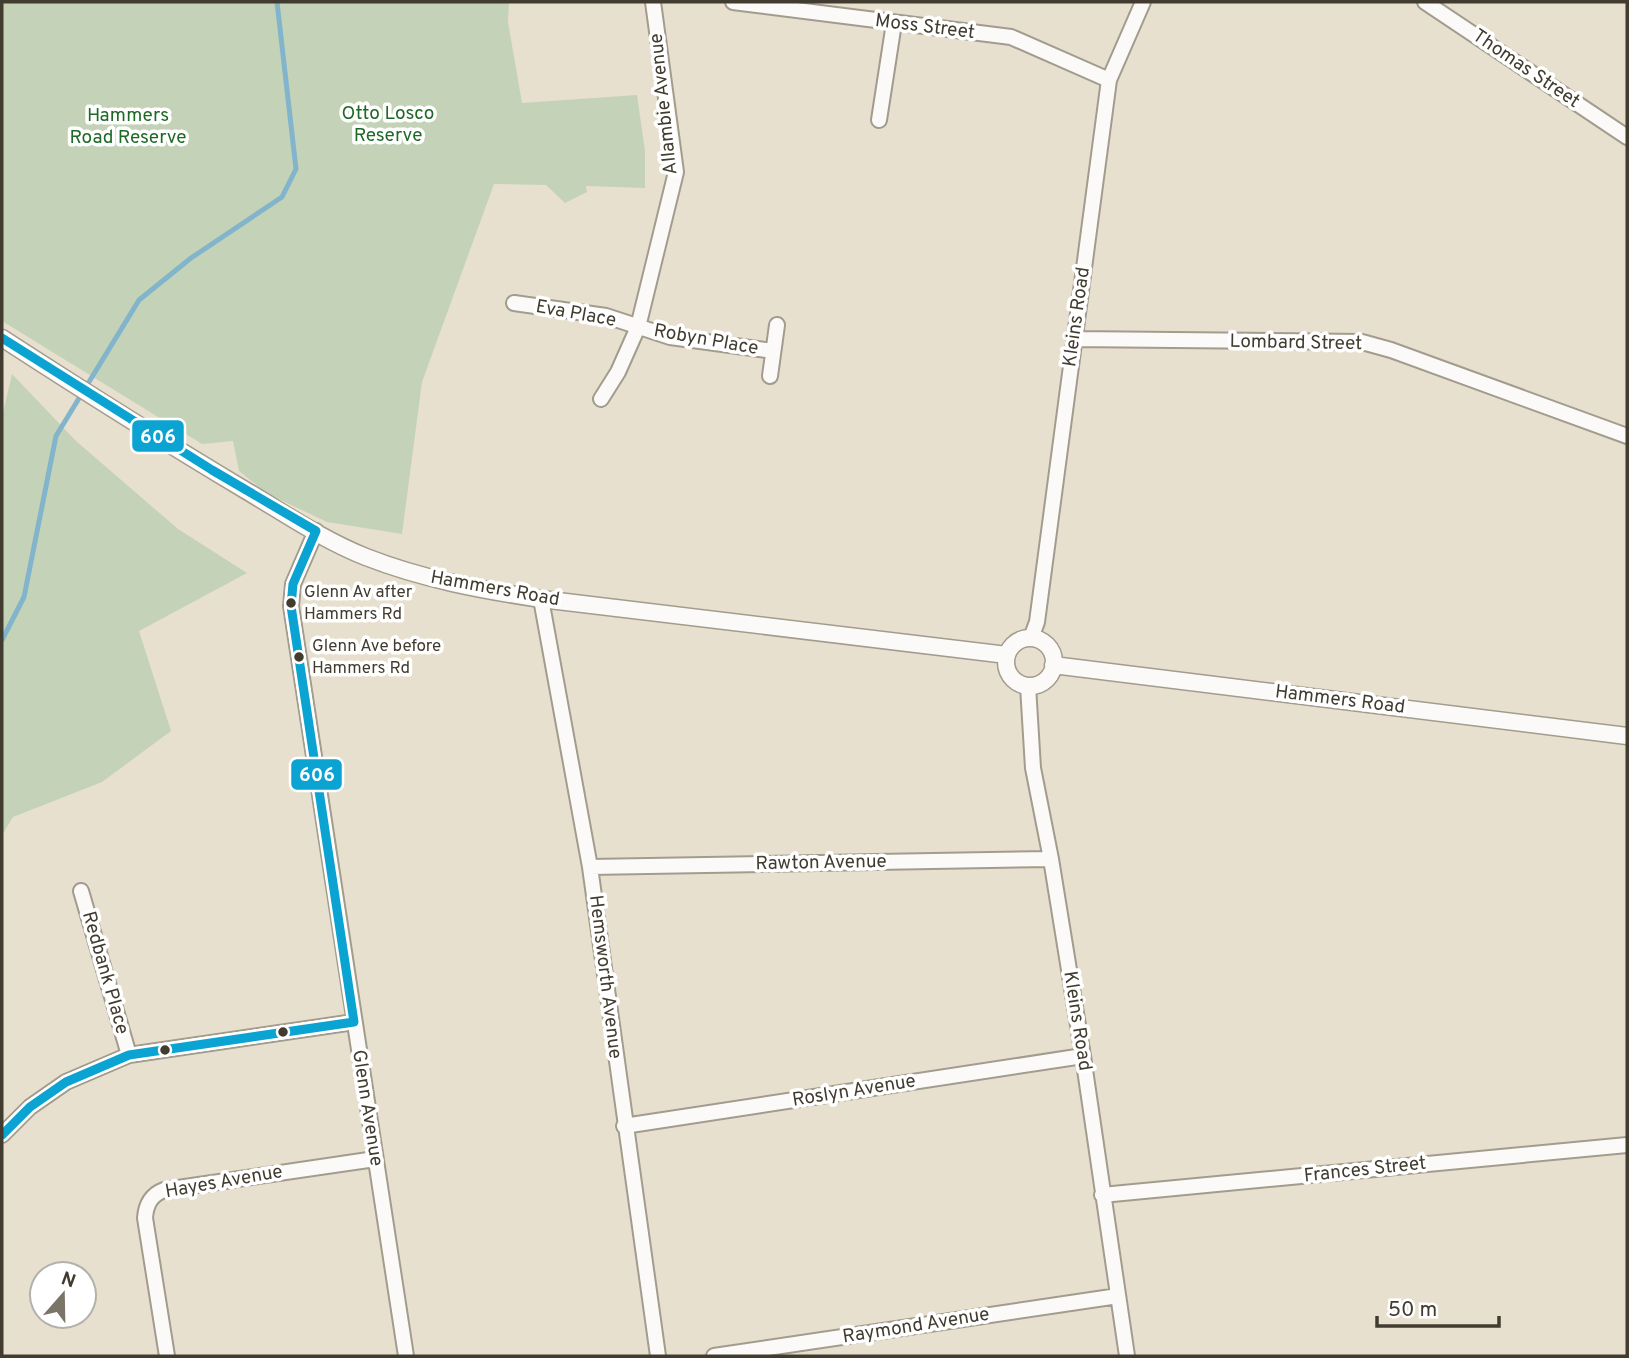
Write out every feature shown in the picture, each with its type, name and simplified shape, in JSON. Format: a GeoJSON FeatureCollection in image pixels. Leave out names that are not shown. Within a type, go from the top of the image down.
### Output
{"type":"FeatureCollection","features":[{"type":"Feature","properties":{"kind":"street","name":"Allambie Avenue"},"geometry":{"type":"LineString","coordinates":[[601,399],[618,372],[638,327],[676,172],[653,2]]}},
{"type":"Feature","properties":{"kind":"street","name":"Moss Street"},"geometry":{"type":"LineString","coordinates":[[733,2],[1011,37],[1109,80]]}},
{"type":"Feature","properties":{"kind":"street","name":"Kleins Road"},"geometry":{"type":"LineString","coordinates":[[1031,638],[1037,622],[1109,80],[1143,2]]}},
{"type":"Feature","properties":{"kind":"street","name":"Thomas Street"},"geometry":{"type":"LineString","coordinates":[[1425,2],[1627,137]]}},
{"type":"Feature","properties":{"kind":"street"},"geometry":{"type":"LineString","coordinates":[[879,120],[894,23]]}},
{"type":"Feature","properties":{"kind":"street","name":"Eva Place"},"geometry":{"type":"LineString","coordinates":[[514,303],[606,316],[638,327]]}},
{"type":"Feature","properties":{"kind":"street","name":"Robyn Place"},"geometry":{"type":"LineString","coordinates":[[770,376],[777,325]]}},
{"type":"Feature","properties":{"kind":"street","name":"Robyn Place"},"geometry":{"type":"LineString","coordinates":[[638,327],[670,337],[774,351]]}},
{"type":"Feature","properties":{"kind":"street","name":"Hammers Road"},"geometry":{"type":"LineString","coordinates":[[4,339],[157,436],[316,531],[365,557],[410,572],[487,591],[541,599],[1007,655]]}},
{"type":"Feature","properties":{"kind":"street","name":"Lombard Street"},"geometry":{"type":"LineString","coordinates":[[1074,339],[1362,342],[1391,350],[1627,436]]}},
{"type":"Feature","properties":{"kind":"street","name":"Glenn Avenue"},"geometry":{"type":"LineString","coordinates":[[316,531],[293,582],[291,606],[406,1356]]}},
{"type":"Feature","properties":{"kind":"street","name":"Hemsworth Avenue"},"geometry":{"type":"LineString","coordinates":[[541,599],[590,867],[658,1356]]}},
{"type":"Feature","properties":{"kind":"street"},"geometry":{"type":"LineString","coordinates":[[1031,638],[1045,644],[1053,657],[1053,665],[1048,678],[1028,686],[1010,675],[1007,655],[1013,644],[1031,638]]}},
{"type":"Feature","properties":{"kind":"street","name":"Hammers Road"},"geometry":{"type":"LineString","coordinates":[[1053,665],[1627,736]]}},
{"type":"Feature","properties":{"kind":"street","name":"Kleins Road"},"geometry":{"type":"LineString","coordinates":[[1028,686],[1033,768],[1051,859],[1083,1056],[1127,1356]]}},
{"type":"Feature","properties":{"kind":"street","name":"Rawton Avenue"},"geometry":{"type":"LineString","coordinates":[[590,867],[1051,859]]}},
{"type":"Feature","properties":{"kind":"street","name":"Redbank Place"},"geometry":{"type":"LineString","coordinates":[[81,891],[129,1055]]}},
{"type":"Feature","properties":{"kind":"street"},"geometry":{"type":"LineString","coordinates":[[2,1135],[30,1107],[66,1082],[129,1055],[354,1022]]}},
{"type":"Feature","properties":{"kind":"street","name":"Roslyn Avenue"},"geometry":{"type":"LineString","coordinates":[[624,1126],[1083,1056]]}},
{"type":"Feature","properties":{"kind":"street","name":"Frances Street"},"geometry":{"type":"LineString","coordinates":[[1102,1195],[1627,1145]]}},
{"type":"Feature","properties":{"kind":"street","name":"Hayes Avenue"},"geometry":{"type":"LineString","coordinates":[[167,1356],[145,1218],[148,1203],[154,1195],[164,1190],[375,1159]]}},
{"type":"Feature","properties":{"kind":"street","name":"Raymond Avenue"},"geometry":{"type":"LineString","coordinates":[[714,1356],[1118,1296]]}},
{"type":"Feature","properties":{"kind":"green space"},"geometry":{"type":"Polygon","coordinates":[[[2,2],[509,2],[508,22],[522,103],[637,95],[645,151],[645,188],[586,186],[587,192],[565,203],[546,185],[494,184],[422,382],[402,534],[327,522],[266,493],[239,471],[233,441],[202,444],[2,321],[2,2]]]}},
{"type":"Feature","properties":{"kind":"green space"},"geometry":{"type":"Polygon","coordinates":[[[12,374],[76,441],[178,529],[247,573],[139,631],[171,731],[102,782],[13,817],[2,835],[2,417],[12,374]]]}},
{"type":"Feature","properties":{"kind":"waterway"},"geometry":{"type":"LineString","coordinates":[[2,640],[24,597],[56,436],[139,300],[191,258],[282,197],[296,169],[277,2]]}},
{"type":"Feature","properties":{"kind":"transit line","name":"606"},"geometry":{"type":"LineString","coordinates":[[2,338],[212,470],[316,531]]}},
{"type":"Feature","properties":{"kind":"transit line","name":"606"},"geometry":{"type":"LineString","coordinates":[[316,531],[293,584],[291,606],[354,1022]]}},
{"type":"Feature","properties":{"kind":"transit line","name":"606"},"geometry":{"type":"LineString","coordinates":[[2,1135],[30,1107],[66,1082],[129,1055],[354,1022]]}},
{"type":"Feature","properties":{"kind":"place","name":"Glenn Av after Hammers Rd"},"geometry":{"type":"Point","coordinates":[291,603]}},
{"type":"Feature","properties":{"kind":"place","name":"Glenn Ave before Hammers Rd"},"geometry":{"type":"Point","coordinates":[299,657]}},
{"type":"Feature","properties":{"kind":"park label","name":"Otto Losco Reserve"},"geometry":{"type":"Point","coordinates":[388,125]}},
{"type":"Feature","properties":{"kind":"park label","name":"Hammers Road Reserve"},"geometry":{"type":"Point","coordinates":[128,127]}}]}
